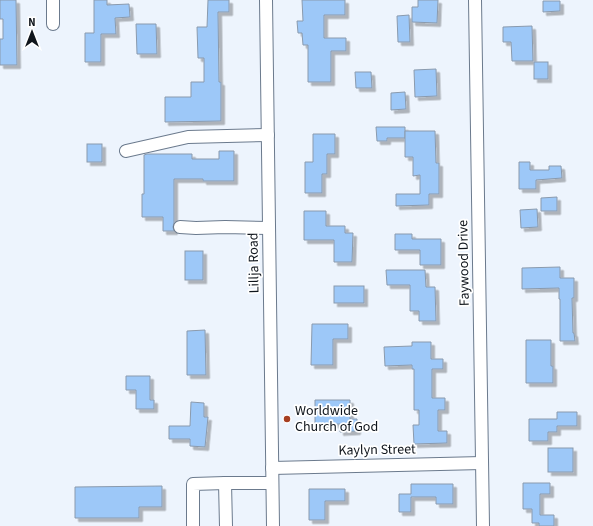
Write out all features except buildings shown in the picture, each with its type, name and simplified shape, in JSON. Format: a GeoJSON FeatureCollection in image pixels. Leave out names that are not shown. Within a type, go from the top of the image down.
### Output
{"type":"FeatureCollection","features":[{"type":"Feature","properties":{"kind":"street"},"geometry":{"type":"LineString","coordinates":[[53,0],[53,24]]}},
{"type":"Feature","properties":{"kind":"street","name":"Lillja Road"},"geometry":{"type":"LineString","coordinates":[[266,0],[273,526]]}},
{"type":"Feature","properties":{"kind":"street","name":"Faywood Drive"},"geometry":{"type":"LineString","coordinates":[[475,0],[483,526]]}},
{"type":"Feature","properties":{"kind":"street"},"geometry":{"type":"LineString","coordinates":[[126,150],[188,136],[268,135]]}},
{"type":"Feature","properties":{"kind":"street"},"geometry":{"type":"LineString","coordinates":[[180,227],[269,228]]}},
{"type":"Feature","properties":{"kind":"street","name":"Kaylyn Street"},"geometry":{"type":"LineString","coordinates":[[272,468],[482,463]]}},
{"type":"Feature","properties":{"kind":"street"},"geometry":{"type":"LineString","coordinates":[[225,483],[226,526]]}},
{"type":"Feature","properties":{"kind":"street"},"geometry":{"type":"LineString","coordinates":[[193,526],[193,484],[272,483]]}},
{"type":"Feature","properties":{"kind":"place","name":"Worldwide Church of God"},"geometry":{"type":"Point","coordinates":[287,419]}}]}
